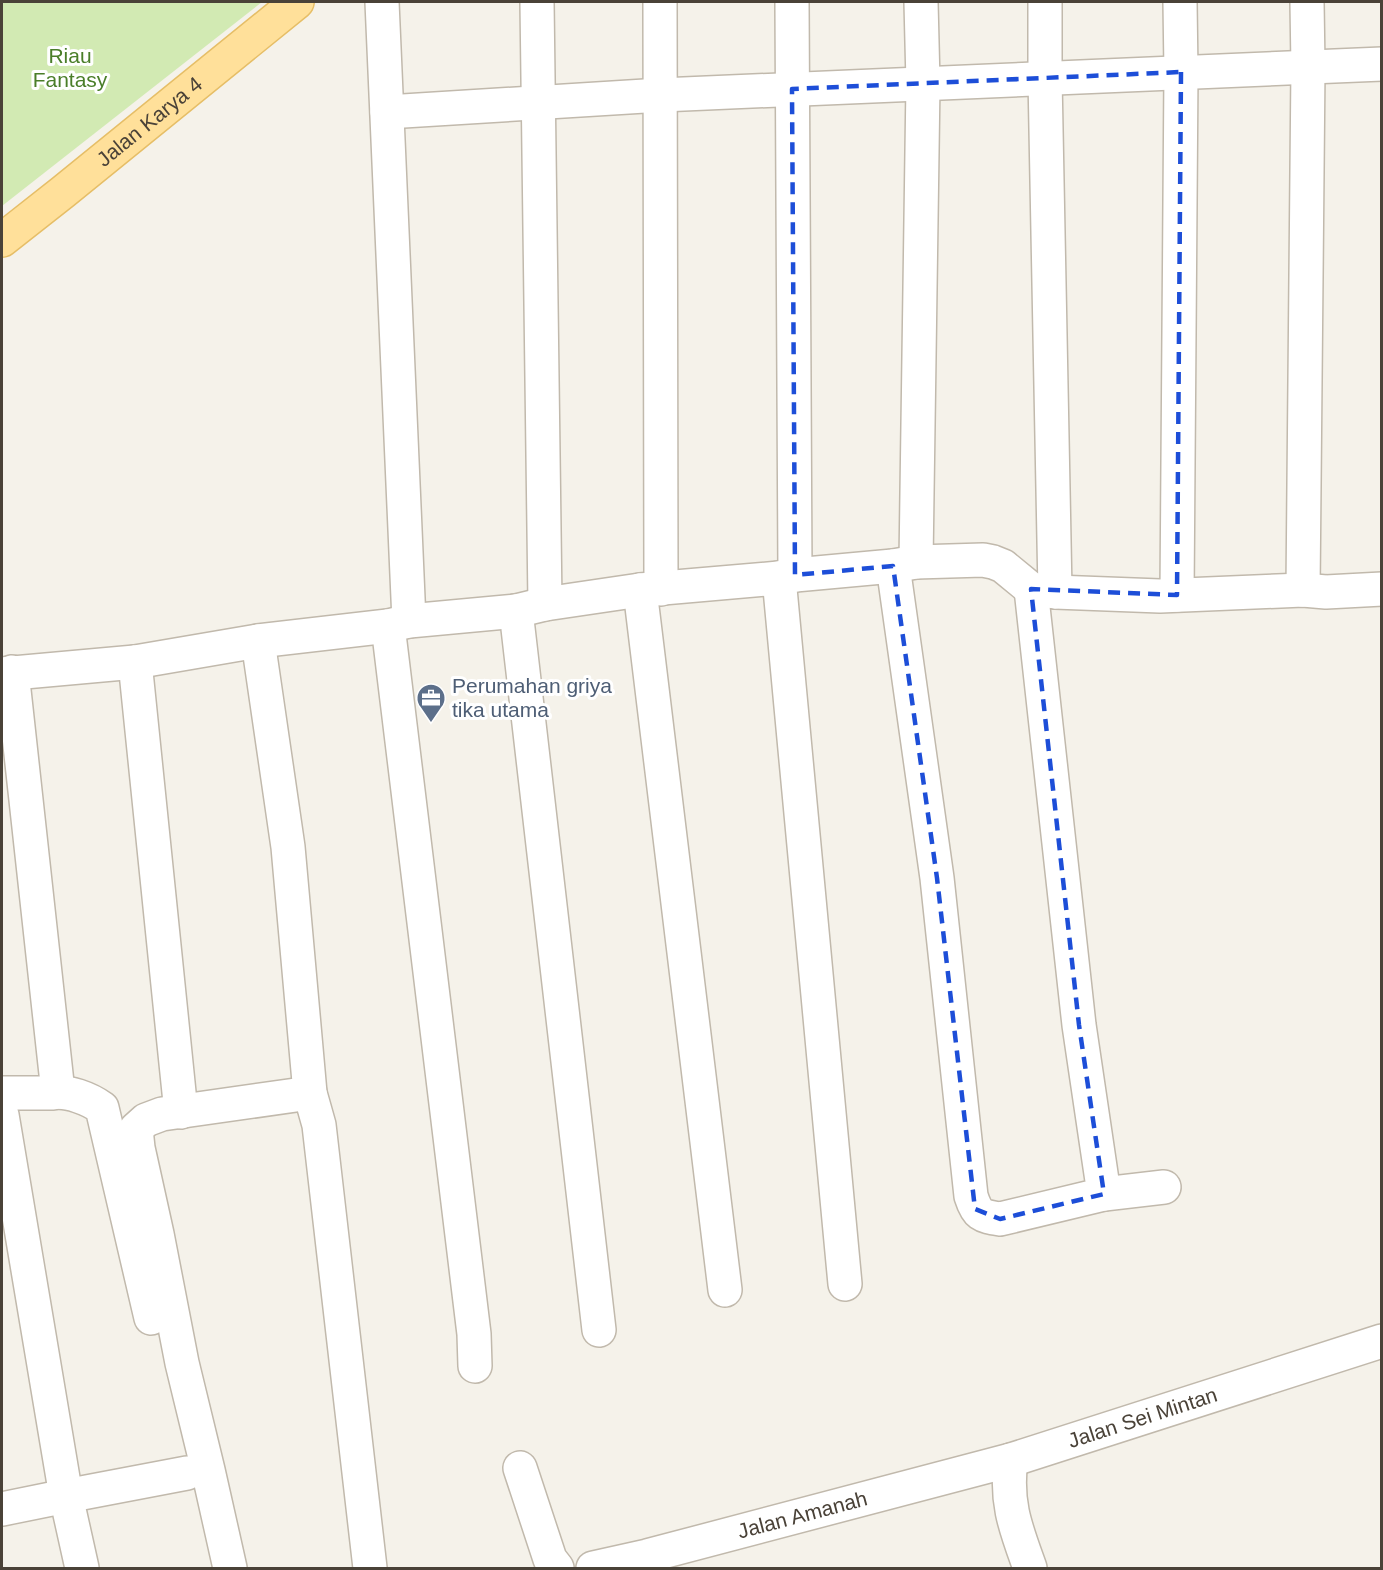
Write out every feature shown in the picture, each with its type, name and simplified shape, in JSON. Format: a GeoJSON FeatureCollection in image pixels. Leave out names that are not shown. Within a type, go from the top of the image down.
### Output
{"type":"FeatureCollection","features":[{"type":"Feature","properties":{"kind":"main road","name":"Jalan Karya 4"},"geometry":{"type":"LineString","coordinates":[[2,240],[297,2]]}},
{"type":"Feature","properties":{"kind":"street"},"geometry":{"type":"LineString","coordinates":[[382,2],[387,112],[398,624],[475,1366]]}},
{"type":"Feature","properties":{"kind":"street"},"geometry":{"type":"LineString","coordinates":[[537,2],[538,103],[530,607],[599,1330]]}},
{"type":"Feature","properties":{"kind":"street"},"geometry":{"type":"LineString","coordinates":[[660,2],[661,95],[651,590],[725,1290]]}},
{"type":"Feature","properties":{"kind":"street"},"geometry":{"type":"LineString","coordinates":[[792,2],[787,577],[845,1284]]}},
{"type":"Feature","properties":{"kind":"street"},"geometry":{"type":"LineString","coordinates":[[921,2],[923,83],[904,564],[971,1196],[975,1209],[983,1216],[1000,1219],[1104,1194],[1164,1187]]}},
{"type":"Feature","properties":{"kind":"street"},"geometry":{"type":"LineString","coordinates":[[1045,2],[1043,590],[1078,1025],[1104,1194]]}},
{"type":"Feature","properties":{"kind":"street"},"geometry":{"type":"LineString","coordinates":[[1177,595],[1180,2]]}},
{"type":"Feature","properties":{"kind":"street"},"geometry":{"type":"LineString","coordinates":[[1303,590],[1307,2]]}},
{"type":"Feature","properties":{"kind":"street"},"geometry":{"type":"LineString","coordinates":[[387,112],[661,95],[1382,63]]}},
{"type":"Feature","properties":{"kind":"street"},"geometry":{"type":"LineString","coordinates":[[58,1092],[7,673],[135,662],[258,641],[651,590],[904,564],[993,562],[1043,590],[1161,596],[1382,589]]}},
{"type":"Feature","properties":{"kind":"street"},"geometry":{"type":"LineString","coordinates":[[258,641],[288,847],[310,1094],[319,1125],[370,1569]]}},
{"type":"Feature","properties":{"kind":"street"},"geometry":{"type":"LineString","coordinates":[[135,662],[181,1112]]}},
{"type":"Feature","properties":{"kind":"street"},"geometry":{"type":"LineString","coordinates":[[2,1093],[58,1092],[90,1099],[102,1107],[187,1473],[206,1569]]}},
{"type":"Feature","properties":{"kind":"street"},"geometry":{"type":"LineString","coordinates":[[230,1569],[182,1363],[136,1129],[146,1120],[162,1114],[310,1094]]}},
{"type":"Feature","properties":{"kind":"street"},"geometry":{"type":"LineString","coordinates":[[2,1115],[66,1496],[82,1569]]}},
{"type":"Feature","properties":{"kind":"street","name":"Jalan Sei Mintan"},"geometry":{"type":"LineString","coordinates":[[1011,1460],[1382,1341]]}},
{"type":"Feature","properties":{"kind":"street"},"geometry":{"type":"LineString","coordinates":[[1011,1460],[1008,1490],[1013,1522],[1030,1569]]}},
{"type":"Feature","properties":{"kind":"street","name":"Jalan Amanah"},"geometry":{"type":"LineString","coordinates":[[593,1569],[1011,1460]]}},
{"type":"Feature","properties":{"kind":"street"},"geometry":{"type":"LineString","coordinates":[[520,1468],[550,1558],[556,1569]]}},
{"type":"Feature","properties":{"kind":"street"},"geometry":{"type":"LineString","coordinates":[[2,1509],[187,1473]]}},
{"type":"Feature","properties":{"kind":"highlighted area"},"geometry":{"type":"Polygon","coordinates":[[[1181,72],[1177,595],[1031,589],[1079,1025],[1104,1194],[1000,1219],[975,1209],[937,878],[893,566],[795,575],[792,89],[1181,72]]]}},
{"type":"Feature","properties":{"kind":"green space","name":"Riau Fantasy"},"geometry":{"type":"Polygon","coordinates":[[[2,2],[262,2],[2,206],[2,2]]]}},
{"type":"Feature","properties":{"kind":"place","name":"Perumahan griya tika utama"},"geometry":{"type":"Point","coordinates":[431,724]}}]}
